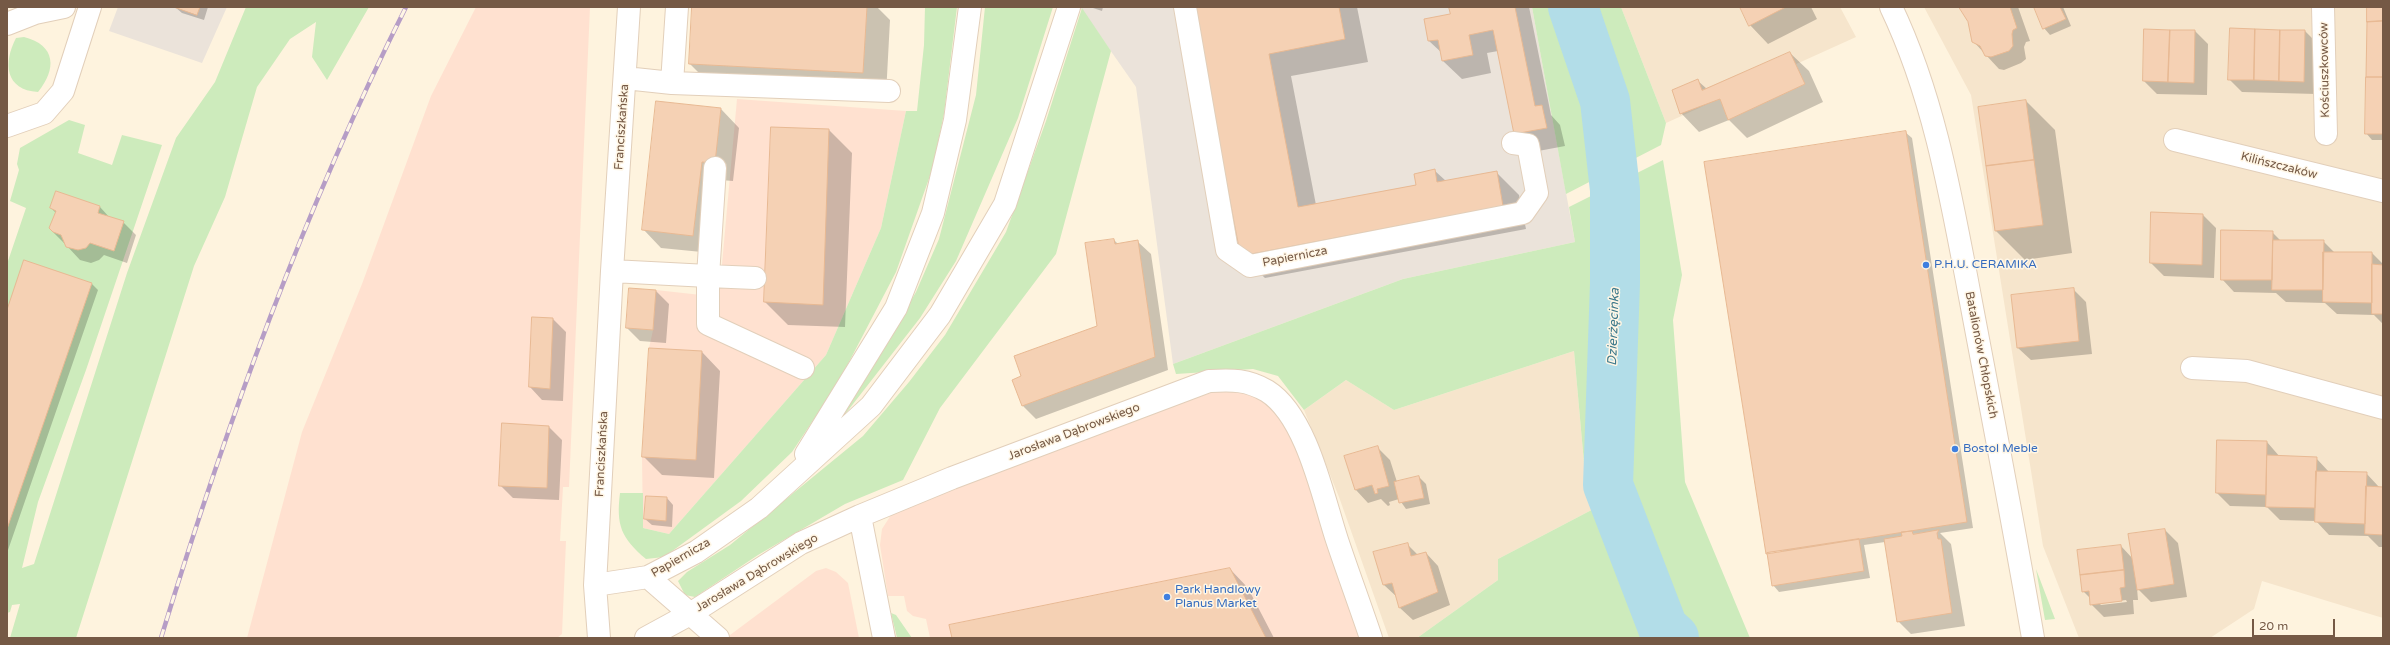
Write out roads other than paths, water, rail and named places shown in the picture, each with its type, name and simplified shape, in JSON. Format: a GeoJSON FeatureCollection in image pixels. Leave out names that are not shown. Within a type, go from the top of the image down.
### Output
{"type":"FeatureCollection","features":[{"type":"Feature","properties":{"kind":"street"},"geometry":{"type":"LineString","coordinates":[[7,24],[35,13],[64,7]]}},
{"type":"Feature","properties":{"kind":"street"},"geometry":{"type":"LineString","coordinates":[[7,126],[44,113],[63,91],[90,7]]}},
{"type":"Feature","properties":{"kind":"street","name":"Franciszkańska"},"geometry":{"type":"LineString","coordinates":[[599,638],[595,585],[612,270],[629,7]]}},
{"type":"Feature","properties":{"kind":"street"},"geometry":{"type":"LineString","coordinates":[[672,83],[677,7]]}},
{"type":"Feature","properties":{"kind":"street"},"geometry":{"type":"LineString","coordinates":[[759,508],[798,466],[896,308],[933,212],[954,120],[970,7]]}},
{"type":"Feature","properties":{"kind":"street"},"geometry":{"type":"LineString","coordinates":[[759,508],[871,406],[940,315],[1005,204],[1069,7]]}},
{"type":"Feature","properties":{"kind":"street","name":"Papiernicza"},"geometry":{"type":"LineString","coordinates":[[1185,7],[1227,250],[1250,266],[1523,213],[1537,193],[1528,145],[1513,143]]}},
{"type":"Feature","properties":{"kind":"street","name":"Batalionów Chłopskich"},"geometry":{"type":"LineString","coordinates":[[1891,7],[1924,87],[1938,143],[1958,237],[2033,638]]}},
{"type":"Feature","properties":{"kind":"street","name":"Kościuszkowców"},"geometry":{"type":"LineString","coordinates":[[2323,7],[2326,134]]}},
{"type":"Feature","properties":{"kind":"street"},"geometry":{"type":"LineString","coordinates":[[625,78],[672,83],[889,91]]}},
{"type":"Feature","properties":{"kind":"street","name":"Kilińszczaków"},"geometry":{"type":"LineString","coordinates":[[2175,140],[2383,191]]}},
{"type":"Feature","properties":{"kind":"street"},"geometry":{"type":"LineString","coordinates":[[715,168],[708,276],[708,324],[803,368]]}},
{"type":"Feature","properties":{"kind":"street"},"geometry":{"type":"LineString","coordinates":[[612,270],[755,278]]}},
{"type":"Feature","properties":{"kind":"street"},"geometry":{"type":"LineString","coordinates":[[2192,368],[2247,371],[2383,408]]}},
{"type":"Feature","properties":{"kind":"street","name":"Jarosława Dąbrowskiego"},"geometry":{"type":"LineString","coordinates":[[646,638],[690,614],[801,544],[860,516],[952,478],[1209,381],[1239,379],[1267,392],[1288,410],[1317,470],[1337,539],[1372,638]]}},
{"type":"Feature","properties":{"kind":"street","name":"Papiernicza"},"geometry":{"type":"LineString","coordinates":[[595,585],[648,578],[696,552],[759,508]]}},
{"type":"Feature","properties":{"kind":"street"},"geometry":{"type":"LineString","coordinates":[[860,516],[884,638]]}},
{"type":"Feature","properties":{"kind":"street"},"geometry":{"type":"LineString","coordinates":[[648,578],[718,638]]}},
{"type":"Feature","properties":{"kind":"waterway","name":"Dzierżęcinka"},"geometry":{"type":"LineString","coordinates":[[1573,7],[1605,101],[1615,190],[1615,283],[1608,485],[1663,628],[1674,638]]}},
{"type":"Feature","properties":{"kind":"railway"},"geometry":{"type":"LineString","coordinates":[[161,638],[213,477],[270,318],[334,161],[406,7]]}},
{"type":"Feature","properties":{"kind":"place","name":"P.H.U. CERAMIKA"},"geometry":{"type":"Point","coordinates":[1926,265]}},
{"type":"Feature","properties":{"kind":"place","name":"Bostol Meble"},"geometry":{"type":"Point","coordinates":[1955,449]}},
{"type":"Feature","properties":{"kind":"place","name":"Park Handlowy Planus Market"},"geometry":{"type":"Point","coordinates":[1167,597]}}]}
